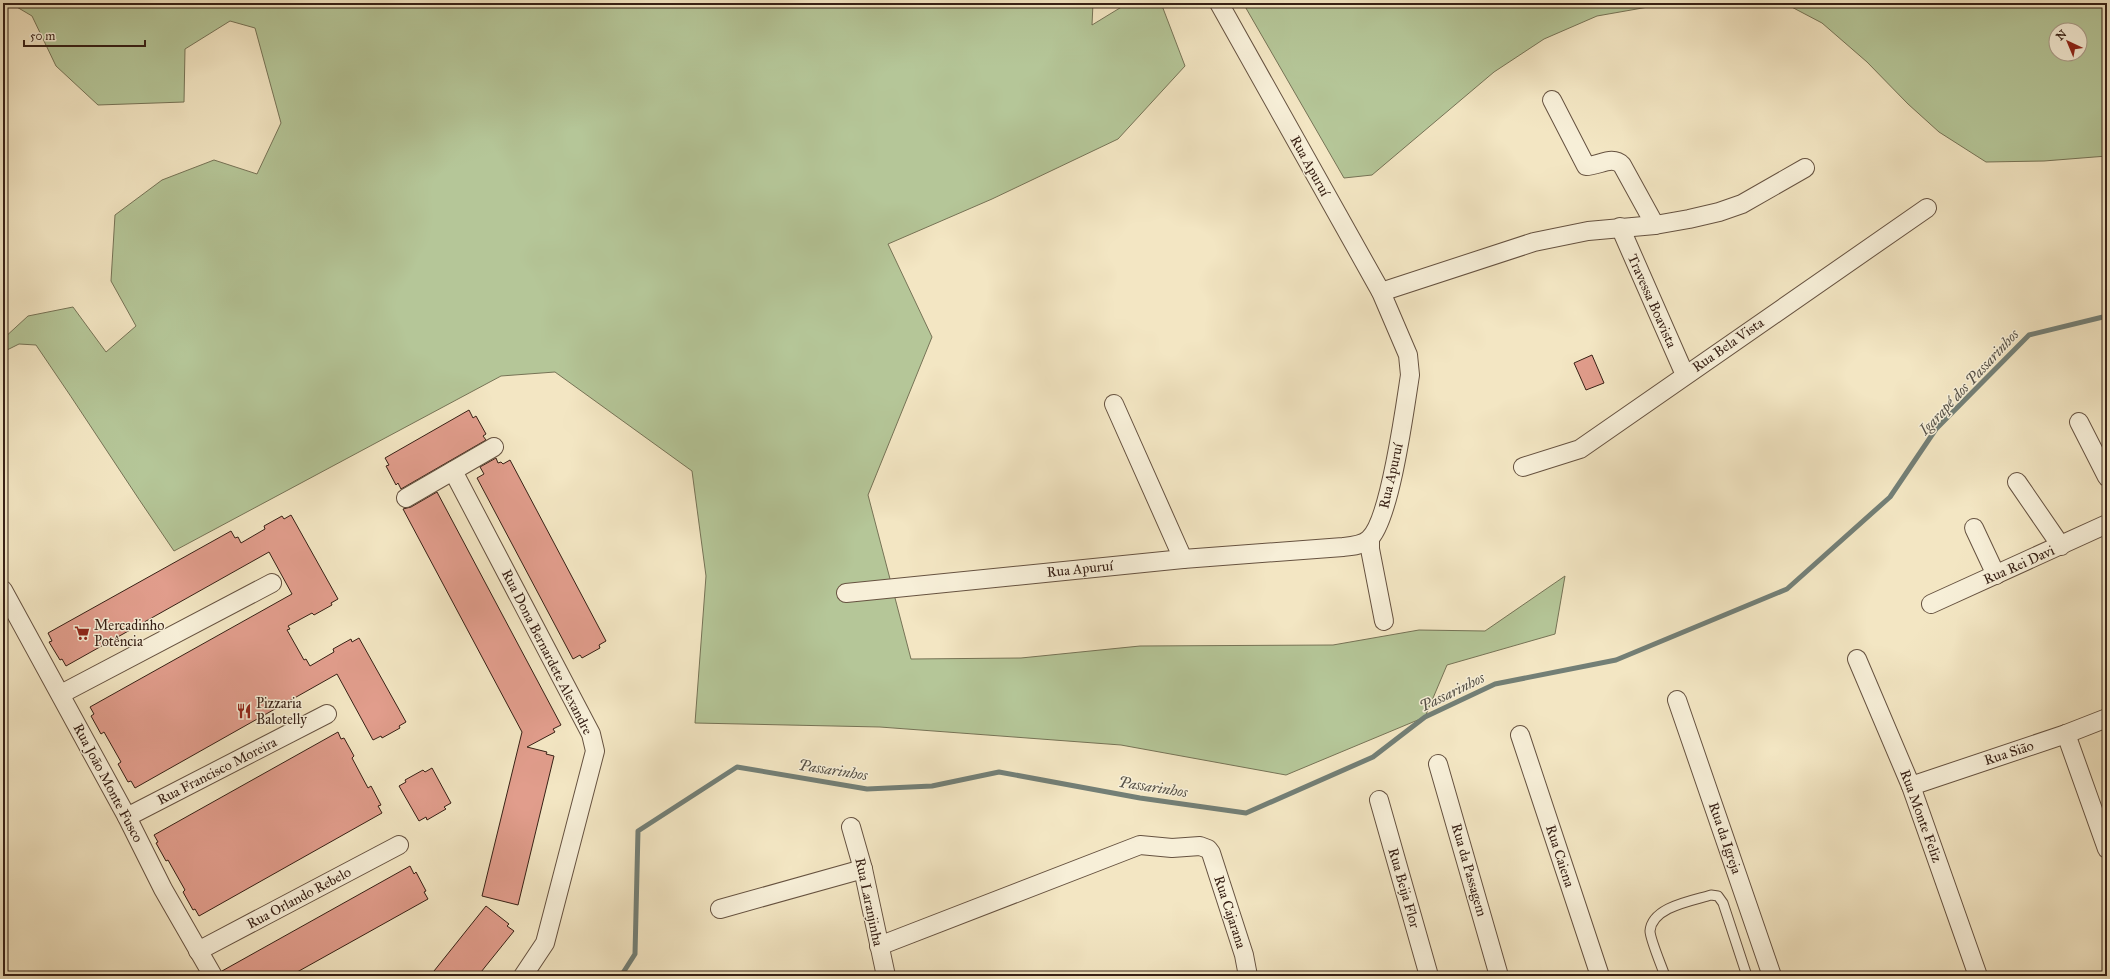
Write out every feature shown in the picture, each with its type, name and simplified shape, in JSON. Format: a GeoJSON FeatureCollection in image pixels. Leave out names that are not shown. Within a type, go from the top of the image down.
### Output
{"type":"FeatureCollection","features":[{"type":"Feature","properties":{"kind":"street","name":"Rua Apuruí"},"geometry":{"type":"LineString","coordinates":[[846,593],[1183,559],[1343,547],[1357,545],[1370,539],[1380,520],[1388,498],[1410,375],[1408,355],[1381,292],[1219,3]]}},
{"type":"Feature","properties":{"kind":"street"},"geometry":{"type":"LineString","coordinates":[[1552,100],[1586,166],[1610,160],[1618,161],[1622,165],[1655,225]]}},
{"type":"Feature","properties":{"kind":"street"},"geometry":{"type":"LineString","coordinates":[[1381,292],[1534,242],[1588,231],[1655,225],[1689,220],[1742,204],[1805,168]]}},
{"type":"Feature","properties":{"kind":"street","name":"Rua Bela Vista"},"geometry":{"type":"LineString","coordinates":[[1523,467],[1580,449],[1927,208]]}},
{"type":"Feature","properties":{"kind":"street","name":"Travessa Boavista"},"geometry":{"type":"LineString","coordinates":[[1620,227],[1685,375]]}},
{"type":"Feature","properties":{"kind":"street"},"geometry":{"type":"LineString","coordinates":[[1114,404],[1183,559]]}},
{"type":"Feature","properties":{"kind":"street"},"geometry":{"type":"LineString","coordinates":[[2079,422],[2107,477]]}},
{"type":"Feature","properties":{"kind":"street"},"geometry":{"type":"LineString","coordinates":[[406,498],[494,447]]}},
{"type":"Feature","properties":{"kind":"street","name":"Rua Dona Bernardete Alexandre"},"geometry":{"type":"LineString","coordinates":[[453,471],[591,734],[595,751],[545,942],[523,976]]}},
{"type":"Feature","properties":{"kind":"street"},"geometry":{"type":"LineString","coordinates":[[2017,482],[2062,546]]}},
{"type":"Feature","properties":{"kind":"street","name":"Rua Rei Davi"},"geometry":{"type":"LineString","coordinates":[[1931,604],[2062,546],[2107,524]]}},
{"type":"Feature","properties":{"kind":"street"},"geometry":{"type":"LineString","coordinates":[[1974,528],[1996,575]]}},
{"type":"Feature","properties":{"kind":"street"},"geometry":{"type":"LineString","coordinates":[[1370,539],[1370,549],[1384,621]]}},
{"type":"Feature","properties":{"kind":"street"},"geometry":{"type":"LineString","coordinates":[[62,694],[272,583]]}},
{"type":"Feature","properties":{"kind":"street","name":"Rua João Monte Fusco"},"geometry":{"type":"LineString","coordinates":[[3,590],[62,694],[163,889],[213,976]]}},
{"type":"Feature","properties":{"kind":"street","name":"Rua Monte Feliz"},"geometry":{"type":"LineString","coordinates":[[1857,658],[1911,786],[1978,976]]}},
{"type":"Feature","properties":{"kind":"street","name":"Rua da Igreja"},"geometry":{"type":"LineString","coordinates":[[1678,700],[1772,976]]}},
{"type":"Feature","properties":{"kind":"street","name":"Rua Francisco Moreira"},"geometry":{"type":"LineString","coordinates":[[127,817],[327,714]]}},
{"type":"Feature","properties":{"kind":"street","name":"Rua Sião"},"geometry":{"type":"LineString","coordinates":[[1911,786],[2066,734],[2107,718]]}},
{"type":"Feature","properties":{"kind":"street"},"geometry":{"type":"LineString","coordinates":[[2066,734],[2107,849]]}},
{"type":"Feature","properties":{"kind":"street","name":"Rua Caiena"},"geometry":{"type":"LineString","coordinates":[[1520,735],[1600,976]]}},
{"type":"Feature","properties":{"kind":"street","name":"Rua da Passagem"},"geometry":{"type":"LineString","coordinates":[[1438,764],[1499,976]]}},
{"type":"Feature","properties":{"kind":"street","name":"Rua Beija Flor"},"geometry":{"type":"LineString","coordinates":[[1379,800],[1429,976]]}},
{"type":"Feature","properties":{"kind":"street","name":"Rua Laranjinha"},"geometry":{"type":"LineString","coordinates":[[851,827],[863,869],[886,976]]}},
{"type":"Feature","properties":{"kind":"street","name":"Rua Orlando Rebelo"},"geometry":{"type":"LineString","coordinates":[[198,951],[399,845]]}},
{"type":"Feature","properties":{"kind":"street","name":"Rua Cajarana"},"geometry":{"type":"LineString","coordinates":[[879,946],[1140,845],[1172,848],[1200,846],[1208,849],[1211,853],[1244,956],[1248,976]]}},
{"type":"Feature","properties":{"kind":"street"},"geometry":{"type":"LineString","coordinates":[[720,910],[863,869]]}},
{"type":"Feature","properties":{"kind":"lane"},"geometry":{"type":"LineString","coordinates":[[1665,976],[1650,932],[1654,920],[1661,912],[1711,895],[1718,896],[1723,903],[1746,976]]}},
{"type":"Feature","properties":{"kind":"green space"},"geometry":{"type":"Polygon","coordinates":[[[10,3],[1093,3],[1092,25],[1128,3],[1161,3],[1185,66],[1118,139],[992,199],[888,244],[932,337],[868,495],[911,659],[1021,658],[1140,646],[1333,645],[1419,630],[1485,631],[1565,576],[1555,634],[1447,665],[1425,717],[1286,775],[1121,745],[880,727],[695,723],[706,576],[692,471],[555,372],[501,376],[174,551],[36,345],[19,344],[3,352],[3,339],[28,316],[73,307],[106,352],[136,326],[111,281],[115,215],[162,180],[214,160],[257,174],[281,123],[255,28],[230,21],[185,49],[184,102],[98,105],[56,66],[32,16],[10,3]]]}},
{"type":"Feature","properties":{"kind":"green space"},"geometry":{"type":"Polygon","coordinates":[[[1243,3],[1671,3],[1597,16],[1544,39],[1494,72],[1372,175],[1344,178],[1243,3]]]}},
{"type":"Feature","properties":{"kind":"green space"},"geometry":{"type":"Polygon","coordinates":[[[1784,3],[2107,3],[2107,156],[2044,161],[1986,162],[1939,132],[1908,104],[1867,62],[1822,23],[1784,3]]]}},
{"type":"Feature","properties":{"kind":"building"},"geometry":{"type":"Polygon","coordinates":[[[1592,355],[1604,383],[1586,390],[1574,363],[1592,355]]]}},
{"type":"Feature","properties":{"kind":"building"},"geometry":{"type":"Polygon","coordinates":[[[469,410],[473,418],[476,416],[486,434],[483,436],[486,440],[401,489],[398,483],[396,485],[386,466],[389,465],[385,458],[469,410]]]}},
{"type":"Feature","properties":{"kind":"building"},"geometry":{"type":"Polygon","coordinates":[[[496,458],[498,463],[501,462],[503,464],[510,460],[606,641],[599,645],[600,648],[582,658],[580,655],[573,659],[477,478],[484,474],[480,467],[496,458]]]}},
{"type":"Feature","properties":{"kind":"building"},"geometry":{"type":"Polygon","coordinates":[[[437,492],[561,725],[553,729],[555,732],[527,747],[547,752],[546,754],[554,756],[518,905],[482,896],[522,732],[403,509],[411,507],[437,492]]]}},
{"type":"Feature","properties":{"kind":"building"},"geometry":{"type":"Polygon","coordinates":[[[291,515],[338,599],[331,603],[332,605],[314,615],[312,613],[288,626],[290,629],[287,630],[304,660],[306,659],[310,666],[334,652],[333,649],[351,639],[352,642],[359,638],[406,722],[399,726],[400,728],[382,738],[381,736],[373,740],[337,674],[135,788],[131,781],[128,782],[118,764],[121,762],[104,732],[101,734],[91,716],[94,714],[90,707],[292,594],[269,552],[66,666],[62,659],[60,660],[49,642],[52,641],[48,633],[231,531],[235,538],[238,537],[241,543],[265,529],[264,526],[282,516],[284,519],[291,515]]]}},
{"type":"Feature","properties":{"kind":"building"},"geometry":{"type":"Polygon","coordinates":[[[338,732],[341,739],[344,738],[354,756],[352,758],[368,788],[371,786],[381,805],[378,806],[382,813],[199,916],[195,909],[193,910],[183,892],[185,890],[168,860],[166,861],[156,843],[158,842],[154,835],[338,732]]]}},
{"type":"Feature","properties":{"kind":"building"},"geometry":{"type":"Polygon","coordinates":[[[432,768],[451,803],[444,807],[446,809],[427,820],[426,817],[419,821],[399,786],[406,782],[405,780],[423,770],[425,772],[432,768]]]}},
{"type":"Feature","properties":{"kind":"building"},"geometry":{"type":"Polygon","coordinates":[[[410,866],[414,874],[416,872],[426,891],[424,892],[428,899],[290,976],[223,976],[222,971],[410,866]]]}},
{"type":"Feature","properties":{"kind":"building"},"geometry":{"type":"Polygon","coordinates":[[[486,906],[509,924],[507,926],[514,931],[478,976],[430,976],[486,906]]]}},
{"type":"Feature","properties":{"kind":"waterway","name":"Passarinhos"},"geometry":{"type":"LineString","coordinates":[[621,976],[635,954],[638,831],[737,767],[867,789],[932,786],[999,772],[1140,798],[1246,813],[1373,757],[1425,717],[1495,684],[1616,660],[1787,589],[1890,497],[1936,429],[2029,335],[2107,316]]}},
{"type":"Feature","properties":{"kind":"place","name":"Mercadinho Potência"},"geometry":{"type":"Point","coordinates":[82,633]}},
{"type":"Feature","properties":{"kind":"place","name":"Pizzaria Balotelly"},"geometry":{"type":"Point","coordinates":[244,711]}},
{"type":"Feature","properties":{"kind":"water label","name":"Igarapé dos Passarinhos"},"geometry":{"type":"Point","coordinates":[1969,382]}}]}
